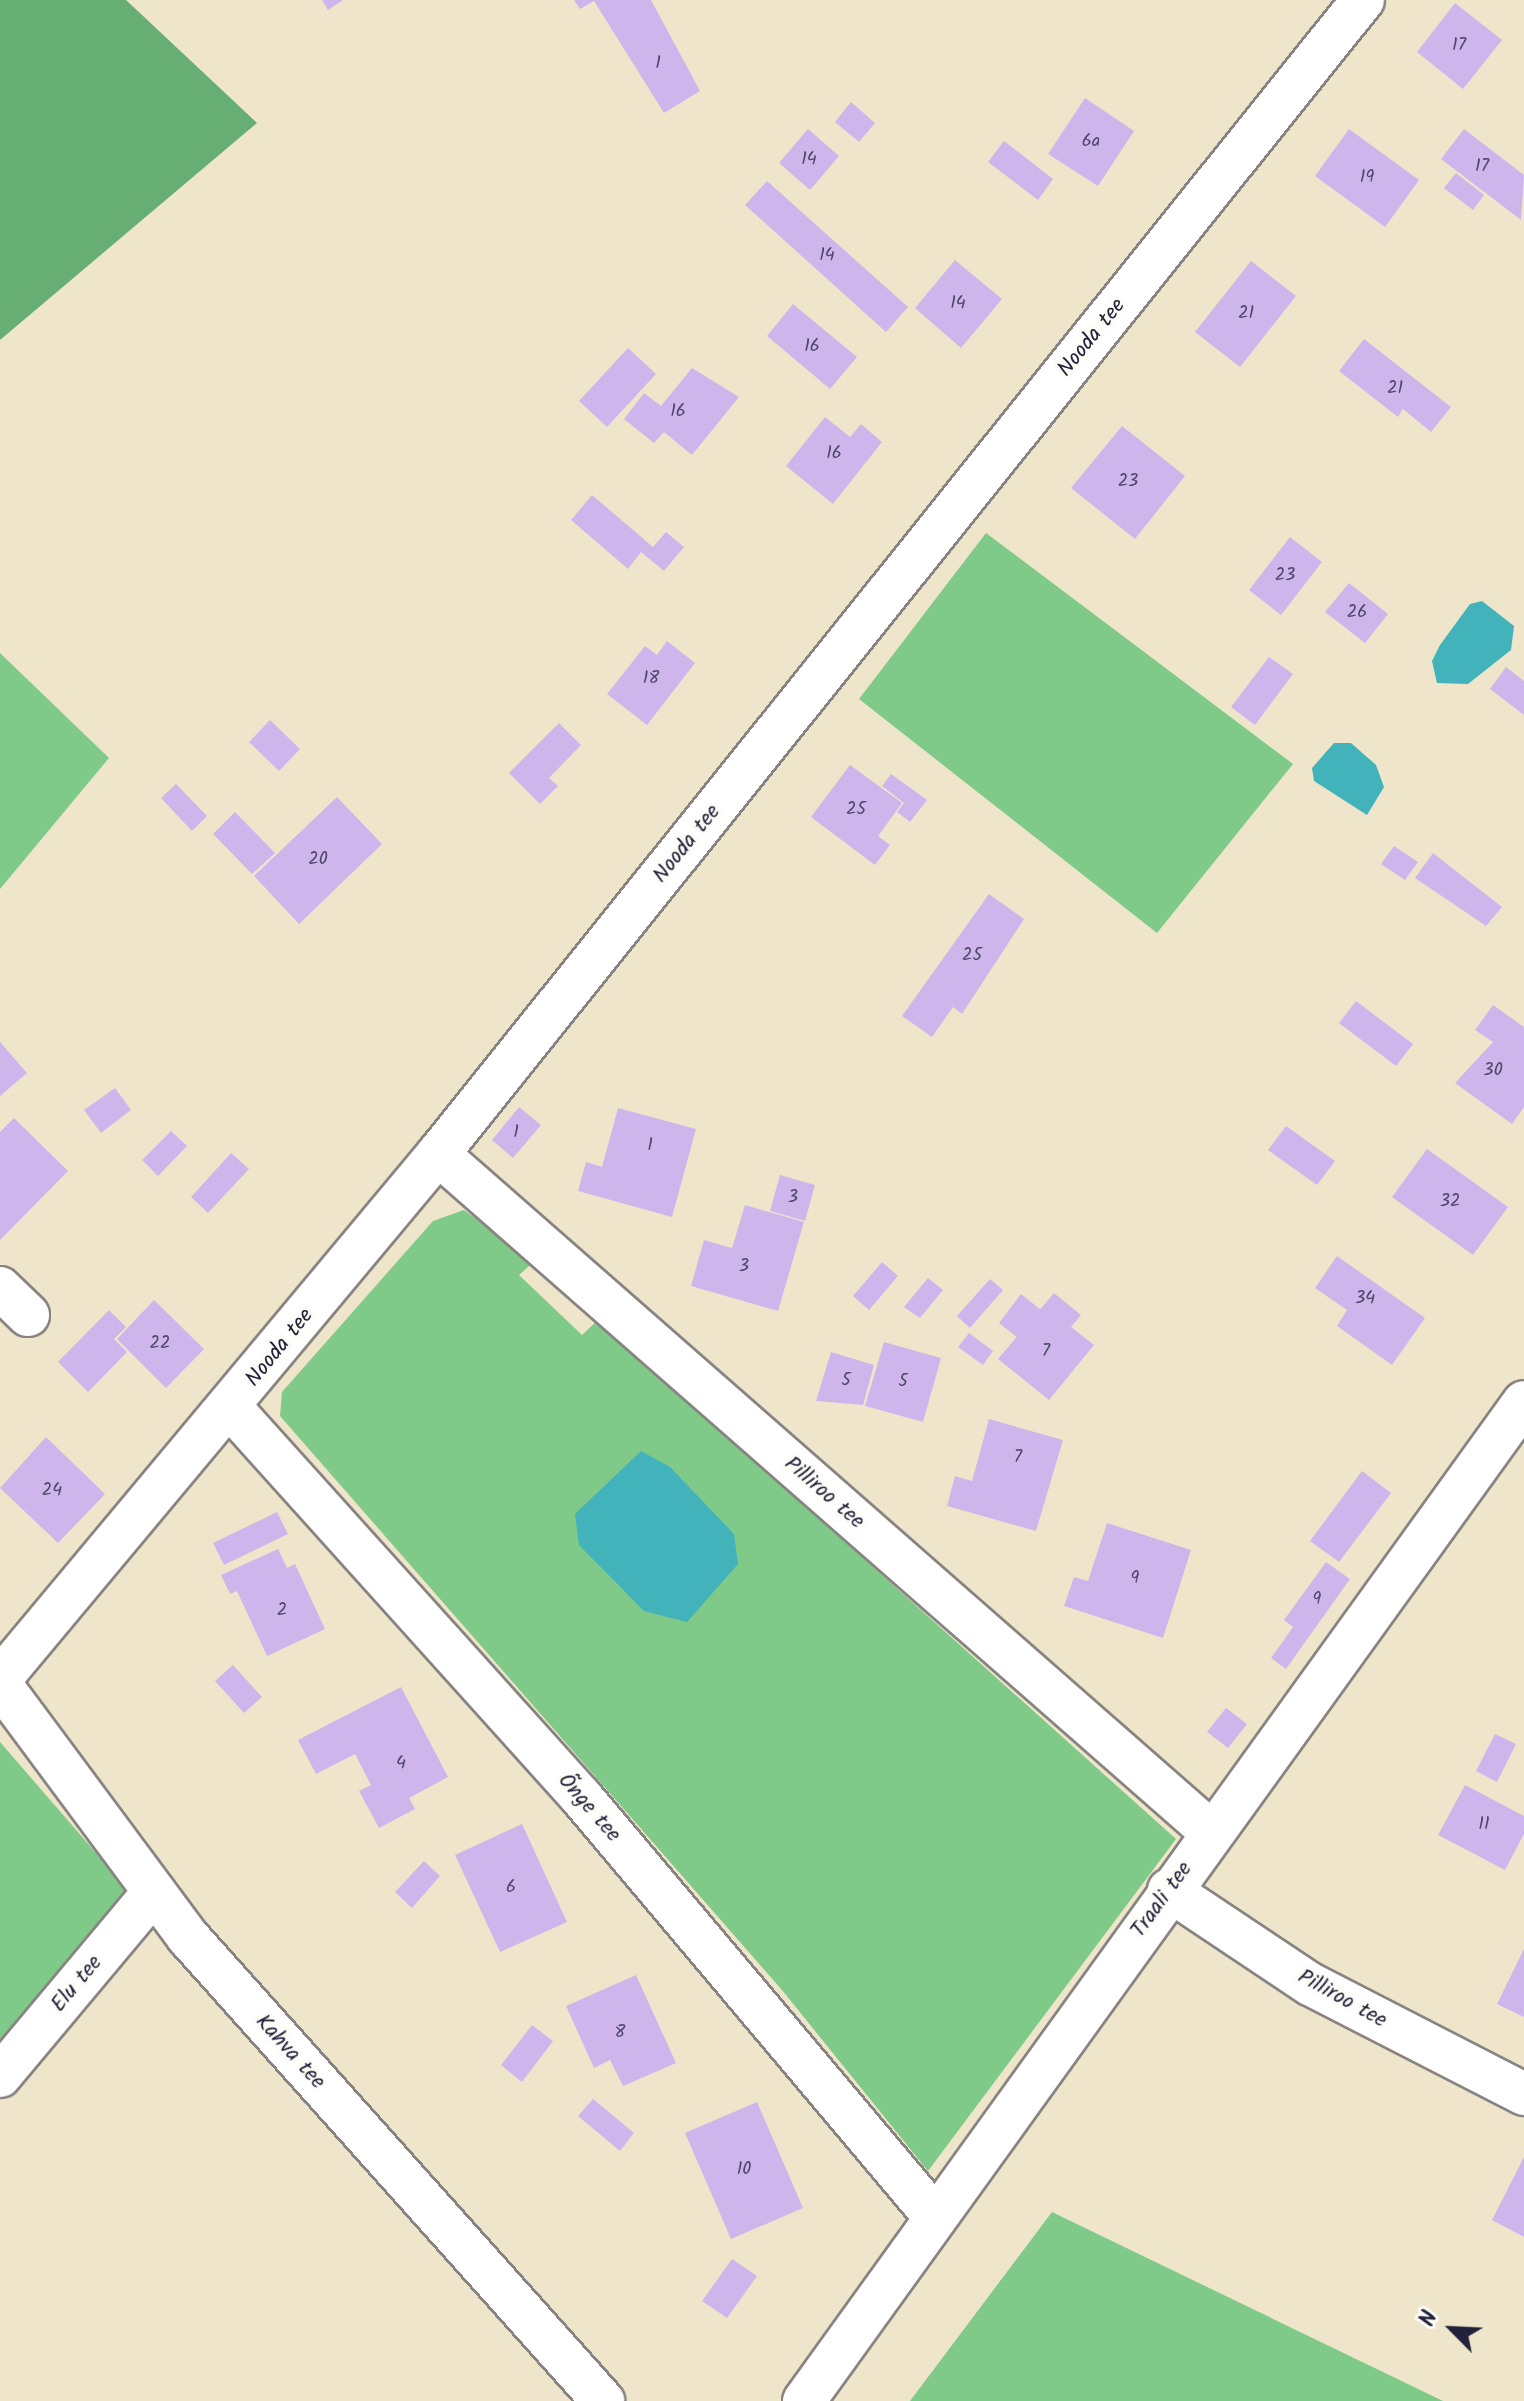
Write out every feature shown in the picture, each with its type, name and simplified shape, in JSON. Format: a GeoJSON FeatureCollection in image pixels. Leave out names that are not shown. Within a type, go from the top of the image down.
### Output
{"type":"FeatureCollection","features":[{"type":"Feature","properties":{"kind":"street","name":"Nooda tee"},"geometry":{"type":"LineString","coordinates":[[0,1681],[231,1408],[438,1154],[1363,0]]}},
{"type":"Feature","properties":{"kind":"street","name":"Pilliroo tee"},"geometry":{"type":"LineString","coordinates":[[438,1154],[1211,1832]]}},
{"type":"Feature","properties":{"kind":"street","name":"Traali tee"},"geometry":{"type":"LineString","coordinates":[[804,2401],[1169,1890],[1524,1402]]}},
{"type":"Feature","properties":{"kind":"street","name":"Õnge tee"},"geometry":{"type":"LineString","coordinates":[[231,1408],[582,1798],[935,2217]]}},
{"type":"Feature","properties":{"kind":"street","name":"Kahva tee"},"geometry":{"type":"LineString","coordinates":[[0,1681],[154,1892],[603,2401]]}},
{"type":"Feature","properties":{"kind":"street","name":"Pilliroo tee"},"geometry":{"type":"LineString","coordinates":[[1169,1890],[1310,1984],[1524,2094]]}},
{"type":"Feature","properties":{"kind":"street","name":"Elu tee"},"geometry":{"type":"LineString","coordinates":[[0,2076],[154,1892]]}},
{"type":"Feature","properties":{"kind":"green space"},"geometry":{"type":"Polygon","coordinates":[[[0,0],[126,0],[257,123],[0,340],[0,0]]]}},
{"type":"Feature","properties":{"kind":"green space"},"geometry":{"type":"Polygon","coordinates":[[[986,533],[1293,764],[1157,933],[859,699],[986,533]]]}},
{"type":"Feature","properties":{"kind":"green space"},"geometry":{"type":"Polygon","coordinates":[[[0,653],[109,758],[0,889],[0,653]]]}},
{"type":"Feature","properties":{"kind":"green space"},"geometry":{"type":"Polygon","coordinates":[[[464,1210],[535,1261],[519,1275],[582,1335],[598,1320],[1176,1839],[928,2171],[782,1990],[280,1416],[282,1392],[433,1221],[464,1210]]]}},
{"type":"Feature","properties":{"kind":"green space"},"geometry":{"type":"Polygon","coordinates":[[[0,1742],[129,1891],[0,2044],[0,1742]]]}},
{"type":"Feature","properties":{"kind":"green space"},"geometry":{"type":"Polygon","coordinates":[[[1052,2212],[1443,2401],[910,2401],[1052,2212]]]}},
{"type":"Feature","properties":{"kind":"water"},"geometry":{"type":"Polygon","coordinates":[[[1482,601],[1514,626],[1511,650],[1468,684],[1437,683],[1432,661],[1440,645],[1470,604],[1482,601]]]}},
{"type":"Feature","properties":{"kind":"water"},"geometry":{"type":"Polygon","coordinates":[[[1334,743],[1351,743],[1376,765],[1384,787],[1367,815],[1314,781],[1312,768],[1334,743]]]}},
{"type":"Feature","properties":{"kind":"water"},"geometry":{"type":"Polygon","coordinates":[[[641,1451],[670,1467],[734,1534],[738,1564],[687,1622],[644,1611],[579,1545],[575,1514],[641,1451]]]}},
{"type":"Feature","properties":{"kind":"building"},"geometry":{"type":"Polygon","coordinates":[[[322,0],[343,0],[328,10],[322,0]]]}},
{"type":"Feature","properties":{"kind":"building"},"geometry":{"type":"Polygon","coordinates":[[[574,0],[651,0],[700,91],[664,113],[594,1],[580,9],[574,0]]]}},
{"type":"Feature","properties":{"kind":"building"},"geometry":{"type":"Polygon","coordinates":[[[1455,3],[1502,40],[1463,89],[1417,52],[1455,3]]]}},
{"type":"Feature","properties":{"kind":"building"},"geometry":{"type":"Polygon","coordinates":[[[1085,98],[1134,131],[1098,186],[1048,154],[1085,98]]]}},
{"type":"Feature","properties":{"kind":"building"},"geometry":{"type":"Polygon","coordinates":[[[851,102],[875,123],[859,142],[835,122],[851,102]]]}},
{"type":"Feature","properties":{"kind":"building"},"geometry":{"type":"Polygon","coordinates":[[[808,129],[839,156],[810,190],[779,163],[808,129]]]}},
{"type":"Feature","properties":{"kind":"building"},"geometry":{"type":"Polygon","coordinates":[[[1349,129],[1419,180],[1385,227],[1315,176],[1349,129]]]}},
{"type":"Feature","properties":{"kind":"building"},"geometry":{"type":"Polygon","coordinates":[[[1464,129],[1524,175],[1521,220],[1441,159],[1464,129]]]}},
{"type":"Feature","properties":{"kind":"building"},"geometry":{"type":"Polygon","coordinates":[[[1004,141],[1053,179],[1038,200],[988,162],[1004,141]]]}},
{"type":"Feature","properties":{"kind":"building"},"geometry":{"type":"Polygon","coordinates":[[[1456,173],[1484,195],[1473,210],[1444,188],[1456,173]]]}},
{"type":"Feature","properties":{"kind":"building"},"geometry":{"type":"Polygon","coordinates":[[[767,181],[908,307],[886,332],[745,205],[767,181]]]}},
{"type":"Feature","properties":{"kind":"building"},"geometry":{"type":"Polygon","coordinates":[[[955,260],[1002,299],[961,348],[915,308],[955,260]]]}},
{"type":"Feature","properties":{"kind":"building"},"geometry":{"type":"Polygon","coordinates":[[[1251,261],[1296,296],[1240,367],[1195,332],[1251,261]]]}},
{"type":"Feature","properties":{"kind":"building"},"geometry":{"type":"Polygon","coordinates":[[[793,304],[857,357],[830,389],[767,336],[793,304]]]}},
{"type":"Feature","properties":{"kind":"building"},"geometry":{"type":"Polygon","coordinates":[[[1364,339],[1451,407],[1431,432],[1403,409],[1398,417],[1339,371],[1364,339]]]}},
{"type":"Feature","properties":{"kind":"building"},"geometry":{"type":"Polygon","coordinates":[[[628,348],[656,374],[607,427],[579,401],[628,348]]]}},
{"type":"Feature","properties":{"kind":"building"},"geometry":{"type":"Polygon","coordinates":[[[692,368],[739,397],[692,455],[664,432],[654,443],[624,419],[644,393],[661,406],[692,368]]]}},
{"type":"Feature","properties":{"kind":"building"},"geometry":{"type":"Polygon","coordinates":[[[825,417],[850,437],[861,424],[882,442],[833,504],[786,466],[825,417]]]}},
{"type":"Feature","properties":{"kind":"building"},"geometry":{"type":"Polygon","coordinates":[[[1122,426],[1185,476],[1135,539],[1071,488],[1122,426]]]}},
{"type":"Feature","properties":{"kind":"building"},"geometry":{"type":"Polygon","coordinates":[[[592,495],[653,547],[666,532],[684,547],[664,571],[641,552],[628,569],[571,520],[592,495]]]}},
{"type":"Feature","properties":{"kind":"building"},"geometry":{"type":"Polygon","coordinates":[[[1290,537],[1322,562],[1281,615],[1249,590],[1290,537]]]}},
{"type":"Feature","properties":{"kind":"building"},"geometry":{"type":"Polygon","coordinates":[[[1349,583],[1388,614],[1365,643],[1325,612],[1349,583]]]}},
{"type":"Feature","properties":{"kind":"building"},"geometry":{"type":"Polygon","coordinates":[[[667,641],[695,663],[647,725],[607,694],[645,646],[657,655],[667,641]]]}},
{"type":"Feature","properties":{"kind":"building"},"geometry":{"type":"Polygon","coordinates":[[[1269,657],[1293,674],[1255,725],[1231,707],[1269,657]]]}},
{"type":"Feature","properties":{"kind":"building"},"geometry":{"type":"Polygon","coordinates":[[[1506,667],[1524,681],[1524,715],[1490,689],[1506,667]]]}},
{"type":"Feature","properties":{"kind":"building"},"geometry":{"type":"Polygon","coordinates":[[[270,720],[300,749],[279,771],[249,742],[270,720]]]}},
{"type":"Feature","properties":{"kind":"building"},"geometry":{"type":"Polygon","coordinates":[[[559,723],[581,745],[549,778],[558,786],[540,804],[509,773],[559,723]]]}},
{"type":"Feature","properties":{"kind":"building"},"geometry":{"type":"Polygon","coordinates":[[[850,765],[902,803],[878,836],[890,845],[875,865],[811,817],[850,765]]]}},
{"type":"Feature","properties":{"kind":"building"},"geometry":{"type":"Polygon","coordinates":[[[891,774],[927,800],[910,822],[897,812],[904,803],[882,786],[891,774]]]}},
{"type":"Feature","properties":{"kind":"building"},"geometry":{"type":"Polygon","coordinates":[[[176,784],[207,816],[192,831],[161,798],[176,784]]]}},
{"type":"Feature","properties":{"kind":"building"},"geometry":{"type":"Polygon","coordinates":[[[337,797],[382,844],[299,924],[254,876],[337,797]]]}},
{"type":"Feature","properties":{"kind":"building"},"geometry":{"type":"Polygon","coordinates":[[[235,812],[275,853],[252,874],[213,834],[235,812]]]}},
{"type":"Feature","properties":{"kind":"building"},"geometry":{"type":"Polygon","coordinates":[[[1394,846],[1418,862],[1405,880],[1381,864],[1394,846]]]}},
{"type":"Feature","properties":{"kind":"building"},"geometry":{"type":"Polygon","coordinates":[[[1433,853],[1502,907],[1486,926],[1415,878],[1433,853]]]}},
{"type":"Feature","properties":{"kind":"building"},"geometry":{"type":"Polygon","coordinates":[[[989,894],[1024,919],[962,1014],[953,1007],[932,1037],[902,1016],[989,894]]]}},
{"type":"Feature","properties":{"kind":"building"},"geometry":{"type":"Polygon","coordinates":[[[1356,1001],[1413,1044],[1396,1066],[1339,1023],[1356,1001]]]}},
{"type":"Feature","properties":{"kind":"building"},"geometry":{"type":"Polygon","coordinates":[[[1493,1005],[1524,1027],[1524,1107],[1512,1124],[1455,1083],[1493,1042],[1475,1030],[1493,1005]]]}},
{"type":"Feature","properties":{"kind":"building"},"geometry":{"type":"Polygon","coordinates":[[[0,1042],[27,1073],[0,1096],[0,1042]]]}},
{"type":"Feature","properties":{"kind":"building"},"geometry":{"type":"Polygon","coordinates":[[[115,1088],[131,1110],[101,1133],[84,1110],[115,1088]]]}},
{"type":"Feature","properties":{"kind":"building"},"geometry":{"type":"Polygon","coordinates":[[[519,1107],[541,1125],[513,1158],[492,1140],[519,1107]]]}},
{"type":"Feature","properties":{"kind":"building"},"geometry":{"type":"Polygon","coordinates":[[[618,1108],[696,1129],[672,1217],[578,1191],[586,1162],[602,1167],[618,1108]]]}},
{"type":"Feature","properties":{"kind":"building"},"geometry":{"type":"Polygon","coordinates":[[[14,1118],[68,1171],[0,1240],[0,1132],[14,1118]]]}},
{"type":"Feature","properties":{"kind":"building"},"geometry":{"type":"Polygon","coordinates":[[[1286,1126],[1335,1161],[1317,1185],[1268,1150],[1286,1126]]]}},
{"type":"Feature","properties":{"kind":"building"},"geometry":{"type":"Polygon","coordinates":[[[171,1131],[187,1146],[158,1176],[142,1160],[171,1131]]]}},
{"type":"Feature","properties":{"kind":"building"},"geometry":{"type":"Polygon","coordinates":[[[1427,1149],[1508,1207],[1473,1255],[1392,1197],[1427,1149]]]}},
{"type":"Feature","properties":{"kind":"building"},"geometry":{"type":"Polygon","coordinates":[[[231,1153],[249,1169],[208,1213],[191,1197],[231,1153]]]}},
{"type":"Feature","properties":{"kind":"building"},"geometry":{"type":"Polygon","coordinates":[[[780,1175],[815,1185],[805,1221],[770,1211],[780,1175]]]}},
{"type":"Feature","properties":{"kind":"building"},"geometry":{"type":"Polygon","coordinates":[[[745,1205],[804,1222],[778,1311],[691,1286],[704,1240],[732,1248],[745,1205]]]}},
{"type":"Feature","properties":{"kind":"building"},"geometry":{"type":"Polygon","coordinates":[[[1337,1256],[1425,1318],[1392,1365],[1337,1326],[1347,1310],[1315,1288],[1337,1256]]]}},
{"type":"Feature","properties":{"kind":"building"},"geometry":{"type":"Polygon","coordinates":[[[882,1262],[898,1276],[869,1310],[853,1296],[882,1262]]]}},
{"type":"Feature","properties":{"kind":"building"},"geometry":{"type":"Polygon","coordinates":[[[928,1278],[943,1290],[920,1318],[904,1307],[928,1278]]]}},
{"type":"Feature","properties":{"kind":"building"},"geometry":{"type":"Polygon","coordinates":[[[990,1279],[1003,1290],[970,1328],[957,1316],[990,1279]]]}},
{"type":"Feature","properties":{"kind":"building"},"geometry":{"type":"Polygon","coordinates":[[[1054,1293],[1081,1315],[1071,1327],[1094,1345],[1049,1400],[998,1359],[1054,1293]]]}},
{"type":"Feature","properties":{"kind":"building"},"geometry":{"type":"Polygon","coordinates":[[[1021,1294],[1041,1310],[1018,1338],[999,1323],[1021,1294]]]}},
{"type":"Feature","properties":{"kind":"building"},"geometry":{"type":"Polygon","coordinates":[[[154,1300],[204,1349],[166,1388],[117,1339],[154,1300]]]}},
{"type":"Feature","properties":{"kind":"building"},"geometry":{"type":"Polygon","coordinates":[[[109,1310],[126,1327],[114,1339],[127,1352],[88,1392],[58,1362],[109,1310]]]}},
{"type":"Feature","properties":{"kind":"building"},"geometry":{"type":"Polygon","coordinates":[[[969,1333],[993,1351],[983,1365],[958,1347],[969,1333]]]}},
{"type":"Feature","properties":{"kind":"building"},"geometry":{"type":"Polygon","coordinates":[[[884,1342],[941,1358],[923,1422],[865,1406],[884,1342]]]}},
{"type":"Feature","properties":{"kind":"building"},"geometry":{"type":"Polygon","coordinates":[[[831,1352],[874,1365],[863,1405],[816,1401],[831,1352]]]}},
{"type":"Feature","properties":{"kind":"building"},"geometry":{"type":"Polygon","coordinates":[[[989,1419],[1063,1440],[1036,1531],[947,1506],[955,1476],[972,1481],[989,1419]]]}},
{"type":"Feature","properties":{"kind":"building"},"geometry":{"type":"Polygon","coordinates":[[[46,1437],[105,1494],[58,1543],[0,1488],[46,1437]]]}},
{"type":"Feature","properties":{"kind":"building"},"geometry":{"type":"Polygon","coordinates":[[[1362,1471],[1391,1493],[1339,1562],[1310,1541],[1362,1471]]]}},
{"type":"Feature","properties":{"kind":"building"},"geometry":{"type":"Polygon","coordinates":[[[277,1512],[288,1534],[224,1565],[213,1543],[277,1512]]]}},
{"type":"Feature","properties":{"kind":"building"},"geometry":{"type":"Polygon","coordinates":[[[1107,1523],[1191,1550],[1163,1638],[1064,1606],[1074,1577],[1088,1581],[1107,1523]]]}},
{"type":"Feature","properties":{"kind":"building"},"geometry":{"type":"Polygon","coordinates":[[[278,1549],[287,1568],[295,1564],[325,1629],[267,1656],[237,1591],[230,1594],[221,1575],[278,1549]]]}},
{"type":"Feature","properties":{"kind":"building"},"geometry":{"type":"Polygon","coordinates":[[[1326,1562],[1350,1579],[1286,1669],[1271,1658],[1293,1627],[1284,1620],[1326,1562]]]}},
{"type":"Feature","properties":{"kind":"building"},"geometry":{"type":"Polygon","coordinates":[[[233,1665],[262,1697],[244,1713],[215,1681],[233,1665]]]}},
{"type":"Feature","properties":{"kind":"building"},"geometry":{"type":"Polygon","coordinates":[[[401,1687],[448,1777],[409,1798],[415,1809],[379,1828],[359,1791],[371,1785],[355,1754],[316,1774],[298,1740],[401,1687]]]}},
{"type":"Feature","properties":{"kind":"building"},"geometry":{"type":"Polygon","coordinates":[[[1226,1708],[1247,1724],[1228,1748],[1207,1732],[1226,1708]]]}},
{"type":"Feature","properties":{"kind":"building"},"geometry":{"type":"Polygon","coordinates":[[[1495,1734],[1516,1744],[1497,1782],[1476,1771],[1495,1734]]]}},
{"type":"Feature","properties":{"kind":"building"},"geometry":{"type":"Polygon","coordinates":[[[1465,1785],[1524,1816],[1524,1834],[1505,1870],[1438,1835],[1465,1785]]]}},
{"type":"Feature","properties":{"kind":"building"},"geometry":{"type":"Polygon","coordinates":[[[522,1824],[567,1922],[500,1952],[455,1855],[522,1824]]]}},
{"type":"Feature","properties":{"kind":"building"},"geometry":{"type":"Polygon","coordinates":[[[424,1861],[440,1876],[412,1908],[395,1892],[424,1861]]]}},
{"type":"Feature","properties":{"kind":"building"},"geometry":{"type":"Polygon","coordinates":[[[1524,1949],[1524,2017],[1497,2004],[1524,1949]]]}},
{"type":"Feature","properties":{"kind":"building"},"geometry":{"type":"Polygon","coordinates":[[[636,1975],[676,2063],[623,2086],[610,2060],[594,2068],[566,2006],[636,1975]]]}},
{"type":"Feature","properties":{"kind":"building"},"geometry":{"type":"Polygon","coordinates":[[[532,2025],[553,2041],[522,2082],[501,2065],[532,2025]]]}},
{"type":"Feature","properties":{"kind":"building"},"geometry":{"type":"Polygon","coordinates":[[[593,2099],[634,2133],[620,2151],[578,2116],[593,2099]]]}},
{"type":"Feature","properties":{"kind":"building"},"geometry":{"type":"Polygon","coordinates":[[[757,2102],[803,2208],[731,2239],[685,2133],[757,2102]]]}},
{"type":"Feature","properties":{"kind":"building"},"geometry":{"type":"Polygon","coordinates":[[[1524,2157],[1524,2237],[1492,2220],[1524,2157]]]}},
{"type":"Feature","properties":{"kind":"building"},"geometry":{"type":"Polygon","coordinates":[[[732,2259],[757,2276],[727,2318],[702,2301],[732,2259]]]}}]}
